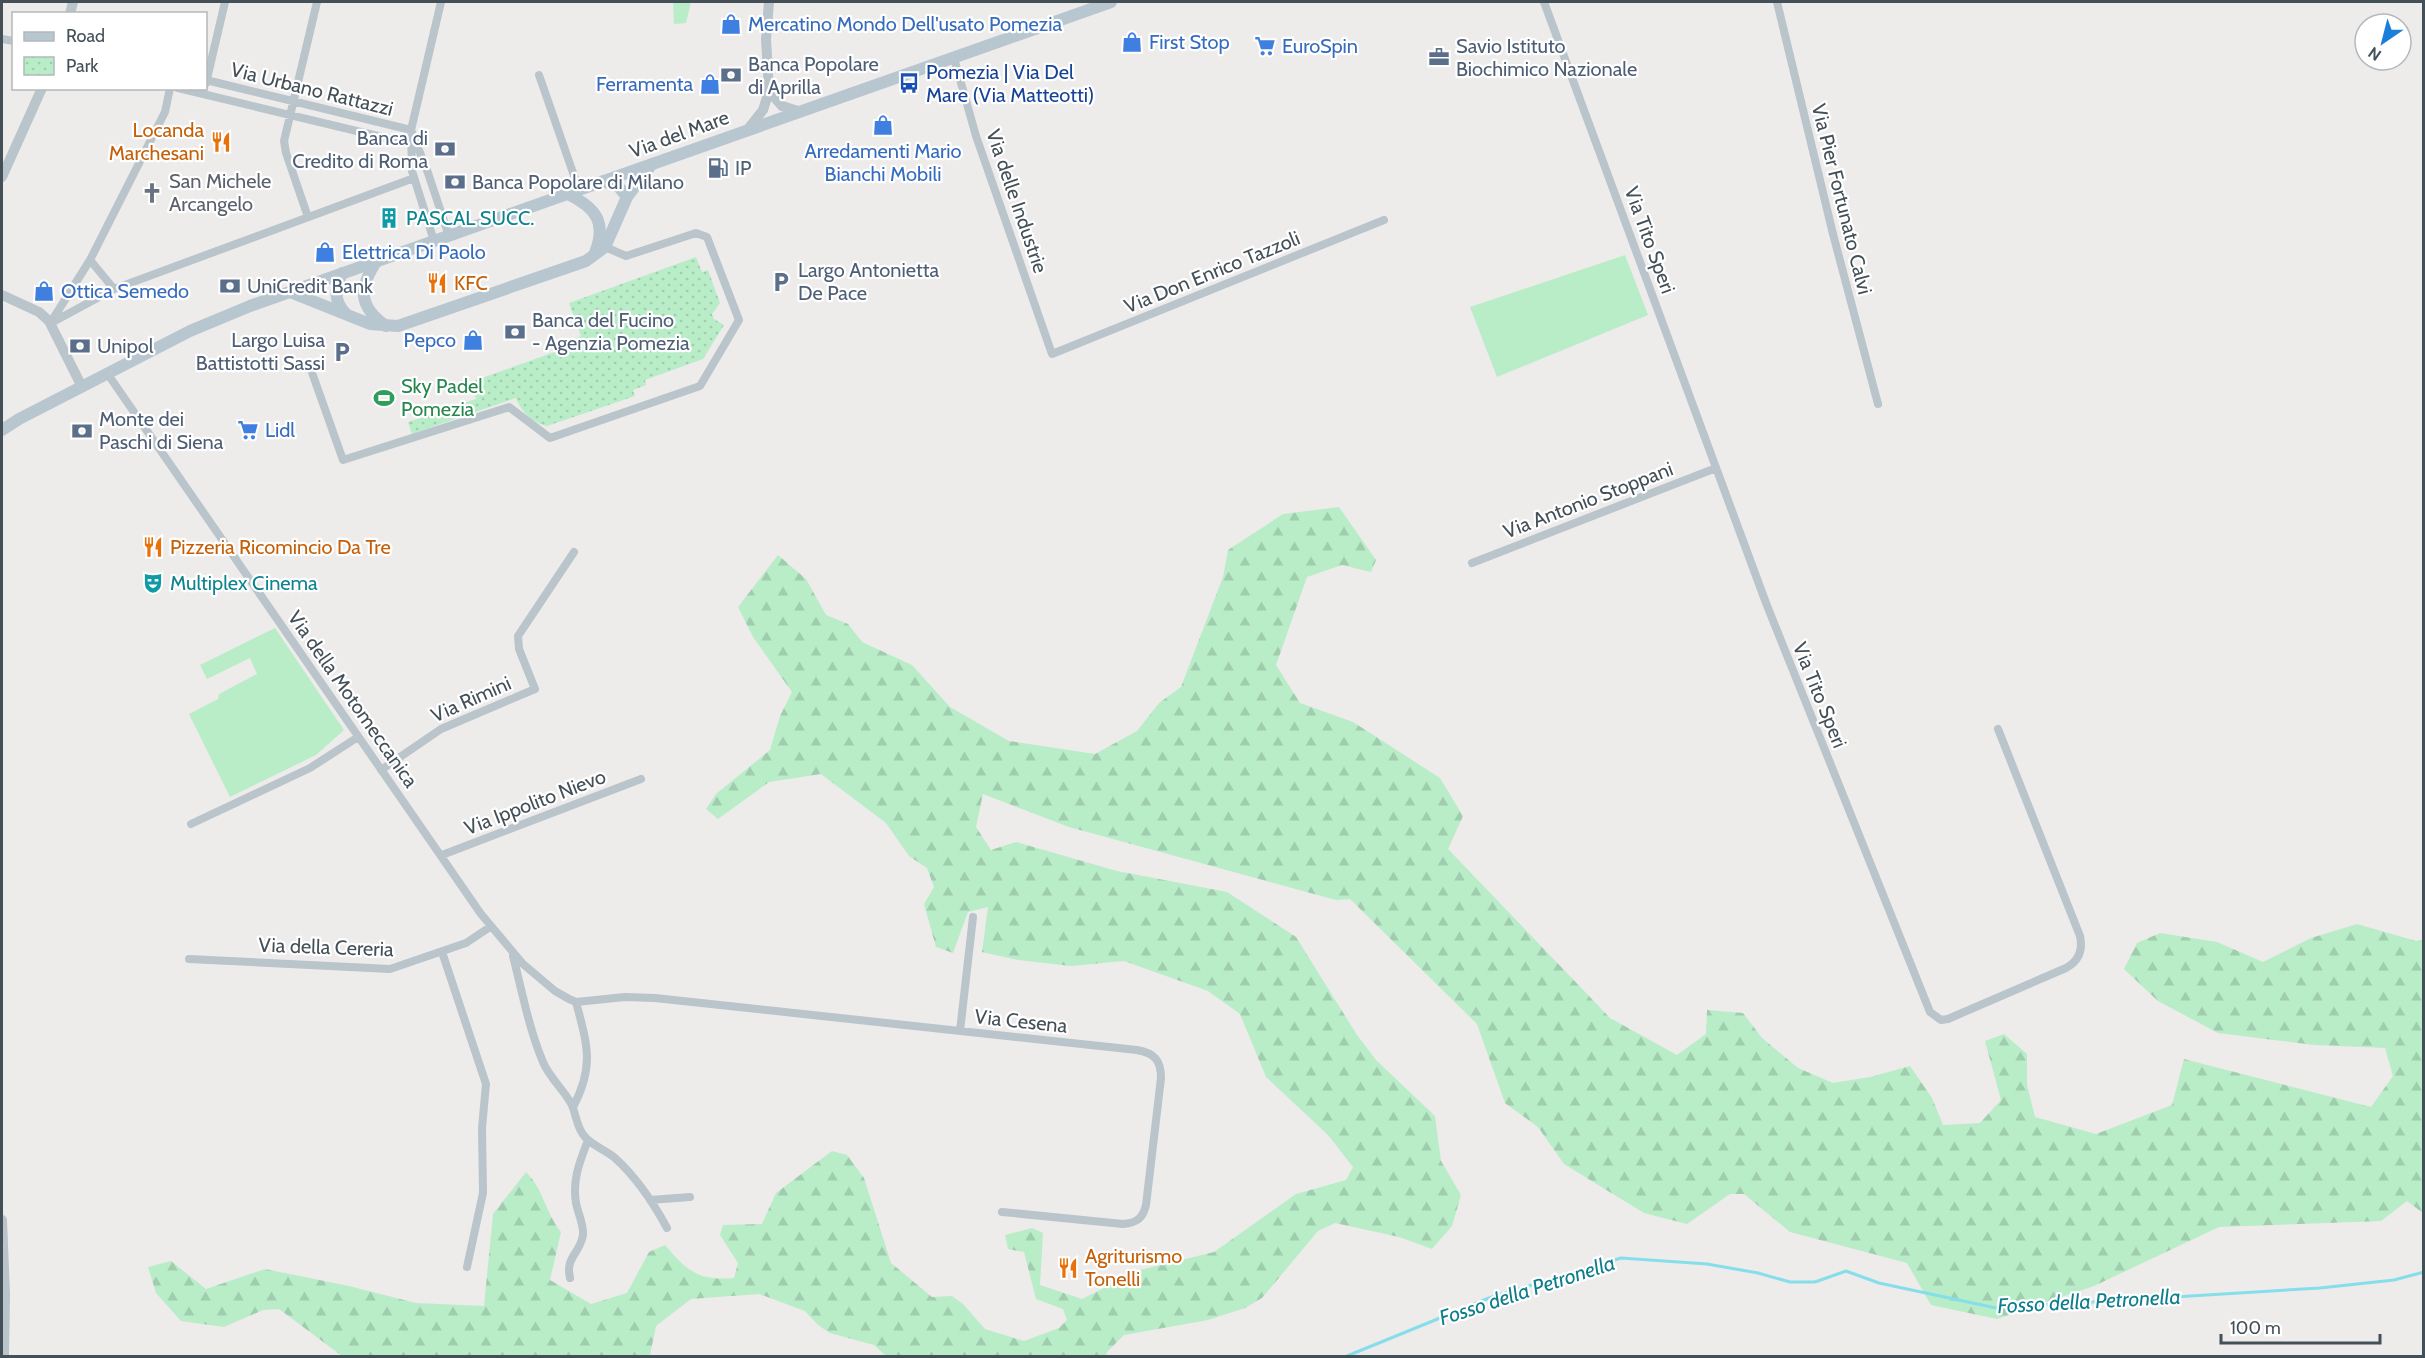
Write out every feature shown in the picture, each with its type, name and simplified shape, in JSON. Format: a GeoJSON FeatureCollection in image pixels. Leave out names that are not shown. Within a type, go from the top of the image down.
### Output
{"type":"FeatureCollection","features":[{"type":"Feature","properties":{"kind":"main road","name":"Via del Mare"},"geometry":{"type":"LineString","coordinates":[[2,430],[19,419],[190,331],[290,292],[1111,2]]}},
{"type":"Feature","properties":{"kind":"main road"},"geometry":{"type":"LineString","coordinates":[[290,292],[370,324],[398,326],[593,257],[605,247],[627,197],[652,164]]}},
{"type":"Feature","properties":{"kind":"main road"},"geometry":{"type":"LineString","coordinates":[[627,197],[628,172]]}},
{"type":"Feature","properties":{"kind":"main road"},"geometry":{"type":"LineString","coordinates":[[603,181],[618,186],[627,197]]}},
{"type":"Feature","properties":{"kind":"main road"},"geometry":{"type":"LineString","coordinates":[[573,192],[596,214],[600,236],[593,257]]}},
{"type":"Feature","properties":{"kind":"main road"},"geometry":{"type":"LineString","coordinates":[[376,262],[363,285],[364,300],[374,317],[387,327]]}},
{"type":"Feature","properties":{"kind":"main road"},"geometry":{"type":"LineString","coordinates":[[342,273],[336,289],[336,299],[347,315]]}},
{"type":"Feature","properties":{"kind":"street"},"geometry":{"type":"LineString","coordinates":[[207,77],[225,2]]}},
{"type":"Feature","properties":{"kind":"street"},"geometry":{"type":"LineString","coordinates":[[308,217],[284,141],[317,2]]}},
{"type":"Feature","properties":{"kind":"street"},"geometry":{"type":"LineString","coordinates":[[434,241],[414,178],[411,130],[441,2]]}},
{"type":"Feature","properties":{"kind":"street"},"geometry":{"type":"LineString","coordinates":[[748,129],[763,110],[770,91],[766,39],[768,2]]}},
{"type":"Feature","properties":{"kind":"street","name":"Via Tito Speri"},"geometry":{"type":"LineString","coordinates":[[1544,2],[1791,667],[1930,1012],[1941,1020],[2066,968],[2075,962],[2081,950],[2080,936],[1998,729]]}},
{"type":"Feature","properties":{"kind":"street","name":"Via Pier Fortunato Calvi"},"geometry":{"type":"LineString","coordinates":[[1777,2],[1833,234],[1878,404]]}},
{"type":"Feature","properties":{"kind":"street","name":"Via delle Industrie"},"geometry":{"type":"LineString","coordinates":[[954,58],[976,136],[1052,354]]}},
{"type":"Feature","properties":{"kind":"street"},"geometry":{"type":"LineString","coordinates":[[539,75],[573,192]]}},
{"type":"Feature","properties":{"kind":"street","name":"Via Urbano Rattazzi"},"geometry":{"type":"LineString","coordinates":[[207,81],[411,130]]}},
{"type":"Feature","properties":{"kind":"street"},"geometry":{"type":"LineString","coordinates":[[2,177],[41,90]]}},
{"type":"Feature","properties":{"kind":"street"},"geometry":{"type":"LineString","coordinates":[[51,323],[90,260],[165,112],[170,90]]}},
{"type":"Feature","properties":{"kind":"street"},"geometry":{"type":"LineString","coordinates":[[770,91],[782,106],[801,112]]}},
{"type":"Feature","properties":{"kind":"street","name":"Via Urbano Rattazzi"},"geometry":{"type":"LineString","coordinates":[[204,92],[411,144]]}},
{"type":"Feature","properties":{"kind":"street"},"geometry":{"type":"LineString","coordinates":[[411,130],[428,173],[448,236]]}},
{"type":"Feature","properties":{"kind":"street"},"geometry":{"type":"LineString","coordinates":[[51,323],[114,289],[414,178]]}},
{"type":"Feature","properties":{"kind":"street","name":"Via Don Enrico Tazzoli"},"geometry":{"type":"LineString","coordinates":[[1052,354],[1384,220]]}},
{"type":"Feature","properties":{"kind":"street"},"geometry":{"type":"LineString","coordinates":[[310,367],[343,460],[509,406],[550,438],[700,386],[739,320],[706,237],[696,234],[626,256],[605,247]]}},
{"type":"Feature","properties":{"kind":"street"},"geometry":{"type":"LineString","coordinates":[[90,260],[114,289]]}},
{"type":"Feature","properties":{"kind":"street"},"geometry":{"type":"LineString","coordinates":[[2,295],[39,312],[51,323],[82,387]]}},
{"type":"Feature","properties":{"kind":"street","name":"Via della Motomeccanica"},"geometry":{"type":"LineString","coordinates":[[107,374],[490,927],[512,953],[550,987],[576,1002]]}},
{"type":"Feature","properties":{"kind":"street","name":"Via Antonio Stoppani"},"geometry":{"type":"LineString","coordinates":[[1472,563],[1716,468]]}},
{"type":"Feature","properties":{"kind":"street","name":"Via Rimini"},"geometry":{"type":"LineString","coordinates":[[381,770],[441,729],[535,689],[520,653],[518,636],[574,552]]}},
{"type":"Feature","properties":{"kind":"street"},"geometry":{"type":"LineString","coordinates":[[191,824],[310,768],[358,737]]}},
{"type":"Feature","properties":{"kind":"street","name":"Via Ippolito Nievo"},"geometry":{"type":"LineString","coordinates":[[442,855],[641,779]]}},
{"type":"Feature","properties":{"kind":"street"},"geometry":{"type":"LineString","coordinates":[[960,1031],[973,917]]}},
{"type":"Feature","properties":{"kind":"street","name":"Via della Cereria"},"geometry":{"type":"LineString","coordinates":[[189,959],[390,969],[466,943],[490,927]]}},
{"type":"Feature","properties":{"kind":"street"},"geometry":{"type":"LineString","coordinates":[[442,952],[486,1088],[482,1128],[483,1193],[467,1267]]}},
{"type":"Feature","properties":{"kind":"street","name":"Via della Motomeccanica"},"geometry":{"type":"LineString","coordinates":[[512,953],[543,1063],[553,1081],[573,1107],[577,1124],[588,1140],[618,1161],[650,1200],[667,1228]]}},
{"type":"Feature","properties":{"kind":"street","name":"Via Cesena"},"geometry":{"type":"LineString","coordinates":[[576,1002],[625,997],[656,998],[1137,1050],[1153,1055],[1160,1065],[1161,1077],[1146,1205],[1144,1214],[1139,1220],[1120,1224],[1002,1212]]}},
{"type":"Feature","properties":{"kind":"street"},"geometry":{"type":"LineString","coordinates":[[573,1107],[585,1081],[587,1059],[585,1036],[576,1002]]}},
{"type":"Feature","properties":{"kind":"street"},"geometry":{"type":"LineString","coordinates":[[570,1278],[569,1265],[582,1236],[575,1180],[588,1140]]}},
{"type":"Feature","properties":{"kind":"street"},"geometry":{"type":"LineString","coordinates":[[650,1200],[690,1197]]}},
{"type":"Feature","properties":{"kind":"street"},"geometry":{"type":"LineString","coordinates":[[2,1220],[5,1294],[4,1356]]}},
{"type":"Feature","properties":{"kind":"green space"},"geometry":{"type":"Polygon","coordinates":[[[673,2],[691,2],[686,23],[674,24],[673,2]]]}},
{"type":"Feature","properties":{"kind":"green space"},"geometry":{"type":"Polygon","coordinates":[[[1625,255],[1648,315],[1497,377],[1470,307],[1625,255]]]}},
{"type":"Feature","properties":{"kind":"green space"},"geometry":{"type":"Polygon","coordinates":[[[696,257],[702,272],[708,270],[720,303],[712,314],[714,319],[724,325],[703,359],[645,380],[646,385],[633,390],[635,396],[547,426],[528,416],[516,398],[412,434],[408,422],[476,399],[471,382],[571,346],[569,341],[581,336],[569,303],[696,257]]]}},
{"type":"Feature","properties":{"kind":"green space"},"geometry":{"type":"Polygon","coordinates":[[[1339,507],[1376,560],[1371,572],[1342,565],[1307,577],[1276,665],[1300,703],[1353,722],[1440,778],[1463,816],[1448,849],[1610,1018],[1677,1055],[1706,1034],[1707,1010],[1743,1013],[1762,1038],[1798,1068],[1833,1083],[1870,1077],[1910,1066],[1932,1098],[1943,1125],[1980,1123],[2001,1100],[1985,1041],[2004,1034],[2027,1054],[2027,1085],[2035,1117],[2096,1134],[2172,1105],[2184,1059],[2371,1107],[2393,1076],[2385,1048],[2315,1045],[2218,1033],[2158,1001],[2124,969],[2137,943],[2160,933],[2217,942],[2263,962],[2311,938],[2357,924],[2416,941],[2423,940],[2423,1213],[2407,1201],[2381,1221],[2219,1227],[2094,1286],[1997,1319],[1931,1305],[1907,1263],[1790,1232],[1744,1194],[1730,1194],[1687,1224],[1644,1213],[1564,1164],[1538,1127],[1505,1103],[1477,1024],[1350,899],[1336,900],[1069,827],[983,794],[976,827],[991,850],[1016,842],[1117,871],[1227,892],[1296,937],[1357,1035],[1376,1060],[1435,1116],[1441,1161],[1461,1195],[1452,1226],[1432,1249],[1399,1237],[1335,1223],[1318,1231],[1262,1298],[1245,1308],[1208,1320],[1124,1335],[1107,1352],[1106,1356],[886,1356],[874,1345],[830,1333],[818,1325],[805,1311],[759,1294],[691,1299],[656,1326],[650,1355],[342,1356],[279,1309],[263,1310],[224,1327],[181,1321],[156,1293],[148,1267],[171,1261],[206,1289],[265,1269],[349,1286],[416,1303],[484,1306],[493,1214],[526,1172],[537,1186],[551,1217],[561,1232],[550,1280],[591,1304],[627,1293],[649,1252],[665,1245],[687,1268],[702,1276],[734,1278],[738,1263],[720,1235],[723,1225],[762,1224],[776,1193],[832,1151],[847,1155],[864,1178],[891,1263],[932,1297],[952,1296],[963,1304],[985,1329],[1024,1341],[1059,1328],[1067,1320],[1063,1309],[1036,1299],[1024,1252],[1008,1249],[1005,1235],[1032,1228],[1043,1233],[1040,1285],[1082,1299],[1140,1270],[1214,1252],[1296,1194],[1346,1180],[1353,1167],[1328,1135],[1266,1077],[1240,1014],[1208,991],[1124,961],[1071,966],[1018,960],[982,952],[988,907],[968,912],[953,953],[936,947],[924,904],[934,887],[927,868],[909,856],[886,823],[821,774],[769,782],[718,819],[706,809],[716,794],[770,750],[780,716],[792,692],[753,637],[738,607],[778,555],[806,579],[826,615],[848,624],[862,642],[912,665],[950,707],[1009,741],[1095,754],[1137,731],[1159,703],[1181,687],[1223,577],[1228,550],[1283,514],[1339,507]]]}},
{"type":"Feature","properties":{"kind":"green space"},"geometry":{"type":"Polygon","coordinates":[[[275,628],[344,730],[316,755],[230,797],[189,714],[218,699],[219,694],[257,674],[250,658],[207,679],[200,665],[275,628]]]}},
{"type":"Feature","properties":{"kind":"waterway","name":"Fosso della Petronella"},"geometry":{"type":"LineString","coordinates":[[1347,1356],[1489,1298],[1621,1258],[1707,1264],[1758,1273],[1790,1282],[1815,1282],[1846,1271],[1879,1283],[1996,1308],[2320,1288],[2394,1280],[2424,1272]]}},
{"type":"Feature","properties":{"kind":"place","name":"Mercatino Mondo Dell'usato Pomezia"},"geometry":{"type":"Point","coordinates":[731,24]}},
{"type":"Feature","properties":{"kind":"place","name":"First Stop"},"geometry":{"type":"Point","coordinates":[1132,42]}},
{"type":"Feature","properties":{"kind":"place","name":"EuroSpin"},"geometry":{"type":"Point","coordinates":[1265,46]}},
{"type":"Feature","properties":{"kind":"place","name":"Savio Istituto Biochimico Nazionale"},"geometry":{"type":"Point","coordinates":[1439,57]}},
{"type":"Feature","properties":{"kind":"place","name":"Banca Popolare di Aprilla"},"geometry":{"type":"Point","coordinates":[731,75]}},
{"type":"Feature","properties":{"kind":"place","name":"Pomezia | Via Del Mare (Via Matteotti)"},"geometry":{"type":"Point","coordinates":[909,83]}},
{"type":"Feature","properties":{"kind":"place","name":"Ferramenta"},"geometry":{"type":"Point","coordinates":[710,84]}},
{"type":"Feature","properties":{"kind":"place","name":"Arredamenti Mario Bianchi Mobili"},"geometry":{"type":"Point","coordinates":[883,125]}},
{"type":"Feature","properties":{"kind":"place","name":"Locanda Marchesani"},"geometry":{"type":"Point","coordinates":[221,142]}},
{"type":"Feature","properties":{"kind":"place","name":"Banca di Credito di Roma"},"geometry":{"type":"Point","coordinates":[445,149]}},
{"type":"Feature","properties":{"kind":"place","name":"IP"},"geometry":{"type":"Point","coordinates":[718,168]}},
{"type":"Feature","properties":{"kind":"place","name":"Banca Popolare di Milano"},"geometry":{"type":"Point","coordinates":[455,182]}},
{"type":"Feature","properties":{"kind":"place","name":"San Michele Arcangelo"},"geometry":{"type":"Point","coordinates":[152,193]}},
{"type":"Feature","properties":{"kind":"place","name":"PASCAL SUCC."},"geometry":{"type":"Point","coordinates":[389,218]}},
{"type":"Feature","properties":{"kind":"place","name":"Elettrica Di Paolo"},"geometry":{"type":"Point","coordinates":[325,252]}},
{"type":"Feature","properties":{"kind":"place","name":"Largo Antonietta De Pace"},"geometry":{"type":"Point","coordinates":[781,282]}},
{"type":"Feature","properties":{"kind":"place","name":"KFC"},"geometry":{"type":"Point","coordinates":[437,283]}},
{"type":"Feature","properties":{"kind":"place","name":"UniCredit Bank"},"geometry":{"type":"Point","coordinates":[230,286]}},
{"type":"Feature","properties":{"kind":"place","name":"Ottica Semedo"},"geometry":{"type":"Point","coordinates":[44,291]}},
{"type":"Feature","properties":{"kind":"place","name":"Banca del Fucino - Agenzia Pomezia"},"geometry":{"type":"Point","coordinates":[515,332]}},
{"type":"Feature","properties":{"kind":"place","name":"Pepco"},"geometry":{"type":"Point","coordinates":[473,340]}},
{"type":"Feature","properties":{"kind":"place","name":"Unipol"},"geometry":{"type":"Point","coordinates":[80,346]}},
{"type":"Feature","properties":{"kind":"place","name":"Largo Luisa Battistotti Sassi"},"geometry":{"type":"Point","coordinates":[342,352]}},
{"type":"Feature","properties":{"kind":"place","name":"Sky Padel Pomezia"},"geometry":{"type":"Point","coordinates":[384,398]}},
{"type":"Feature","properties":{"kind":"place","name":"Lidl"},"geometry":{"type":"Point","coordinates":[248,430]}},
{"type":"Feature","properties":{"kind":"place","name":"Monte dei Paschi di Siena"},"geometry":{"type":"Point","coordinates":[82,431]}},
{"type":"Feature","properties":{"kind":"place","name":"Pizzeria Ricomincio Da Tre"},"geometry":{"type":"Point","coordinates":[153,547]}},
{"type":"Feature","properties":{"kind":"place","name":"Multiplex Cinema"},"geometry":{"type":"Point","coordinates":[153,583]}},
{"type":"Feature","properties":{"kind":"place","name":"Agriturismo Tonelli"},"geometry":{"type":"Point","coordinates":[1068,1268]}}]}
